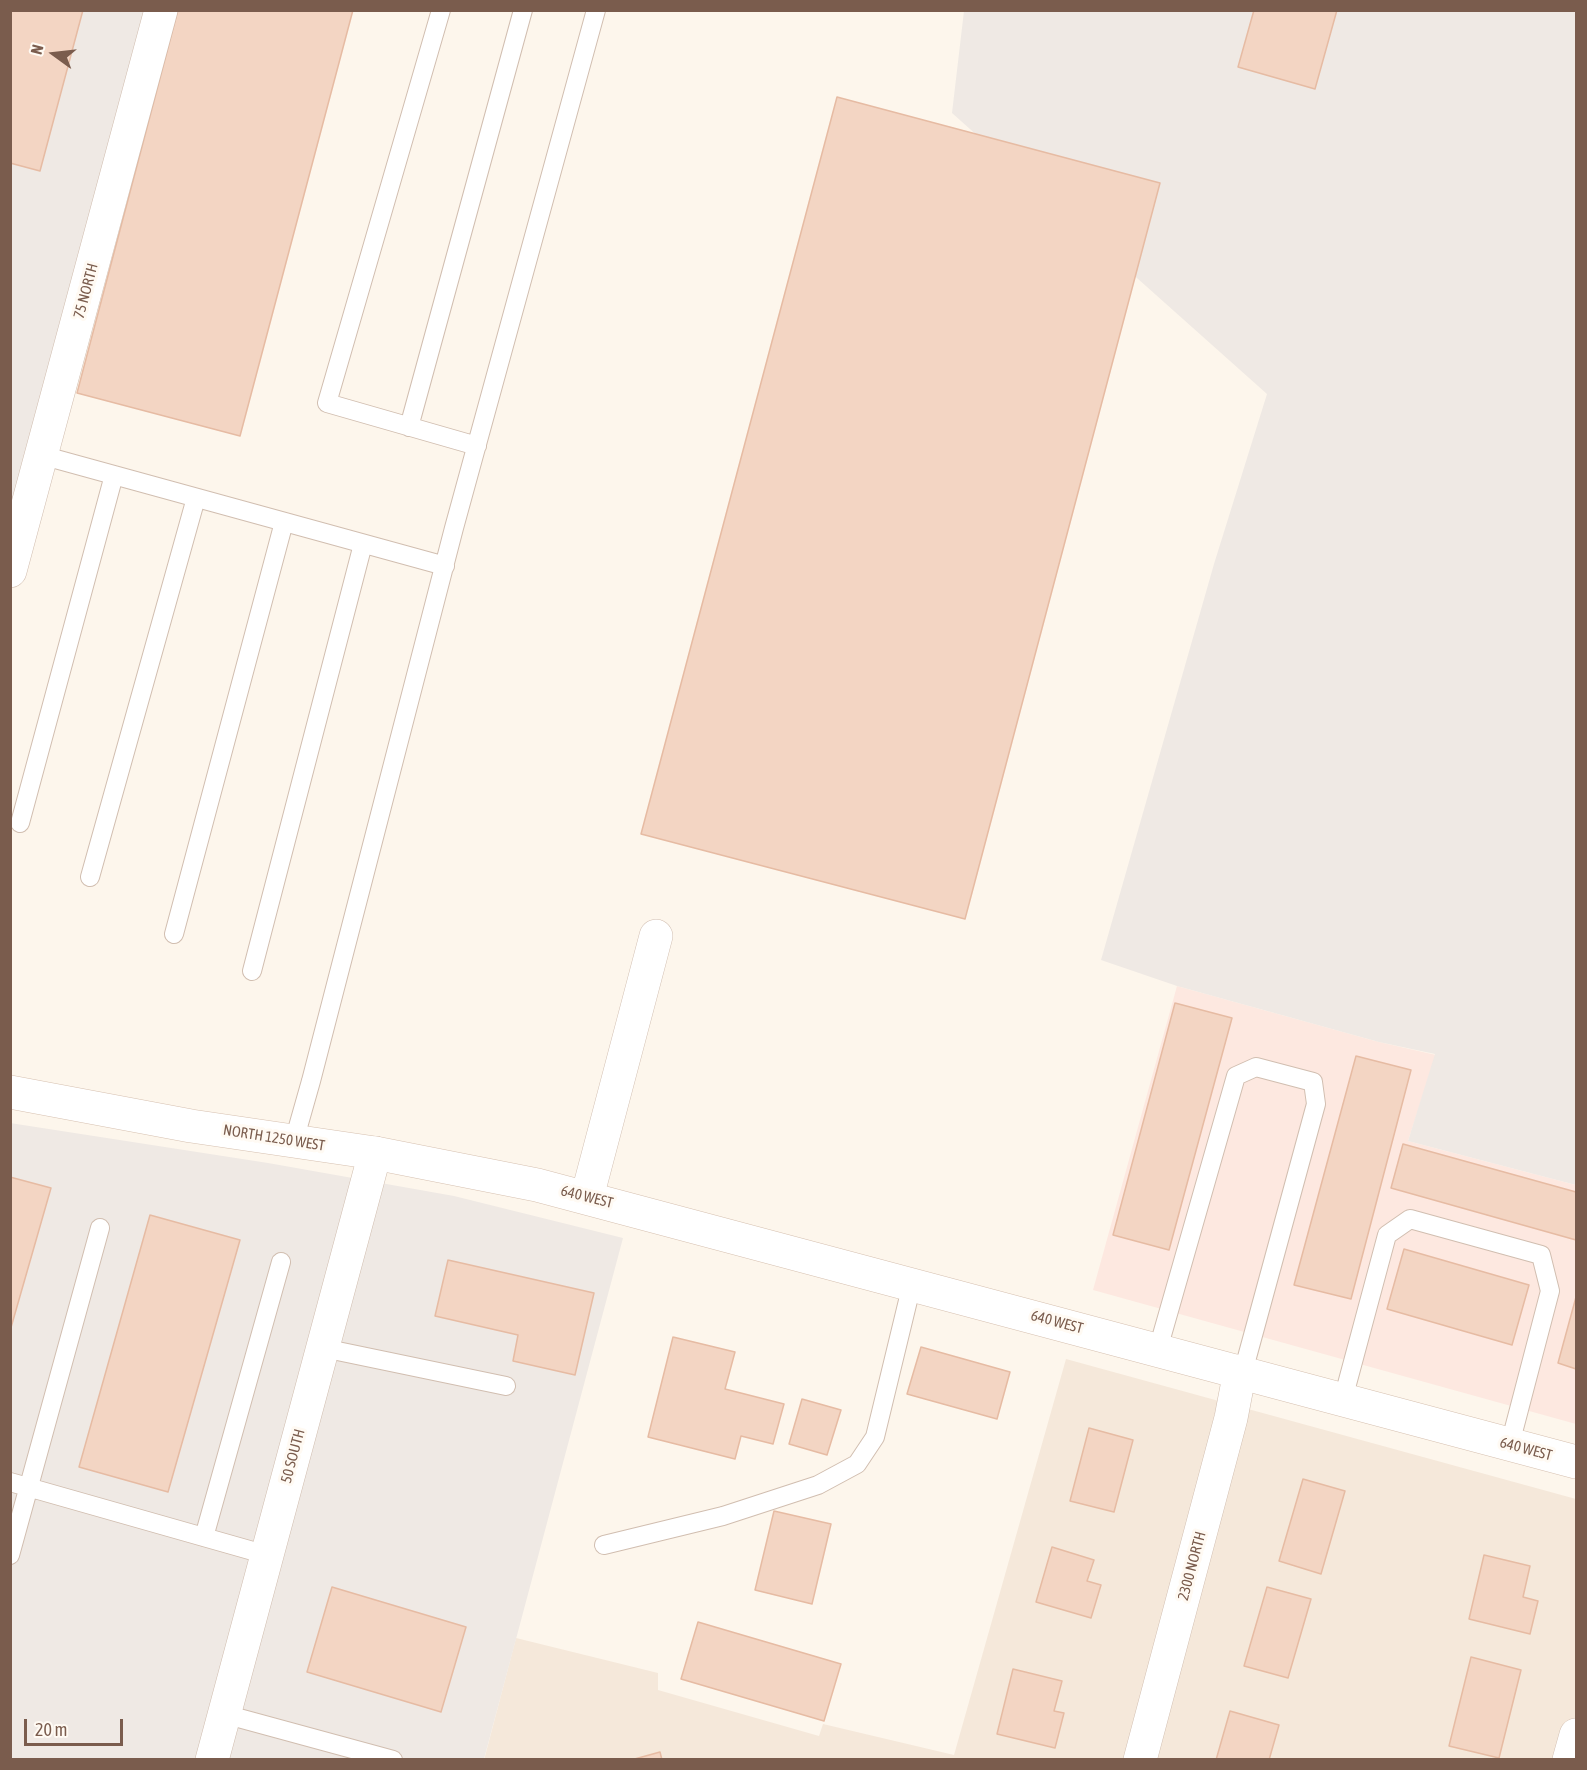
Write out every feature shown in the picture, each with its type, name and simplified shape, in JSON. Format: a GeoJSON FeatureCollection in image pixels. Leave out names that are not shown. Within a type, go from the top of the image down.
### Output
{"type":"FeatureCollection","features":[{"type":"Feature","properties":{"kind":"street","name":"75 NORTH"},"geometry":{"type":"LineString","coordinates":[[10,571],[161,10]]}},
{"type":"Feature","properties":{"kind":"street"},"geometry":{"type":"LineString","coordinates":[[587,1197],[656,936]]}},
{"type":"Feature","properties":{"kind":"street","name":"NORTH 1250 WEST"},"geometry":{"type":"LineString","coordinates":[[10,1092],[191,1126],[375,1153],[537,1185]]}},
{"type":"Feature","properties":{"kind":"street","name":"50 SOUTH"},"geometry":{"type":"LineString","coordinates":[[212,1760],[375,1153]]}},
{"type":"Feature","properties":{"kind":"street","name":"640 WEST"},"geometry":{"type":"LineString","coordinates":[[537,1185],[1576,1462]]}},
{"type":"Feature","properties":{"kind":"street","name":"2300 NORTH"},"geometry":{"type":"LineString","coordinates":[[1140,1760],[1242,1372]]}},
{"type":"Feature","properties":{"kind":"street"},"geometry":{"type":"LineString","coordinates":[[1569,1760],[1576,1735]]}},
{"type":"Feature","properties":{"kind":"lane"},"geometry":{"type":"LineString","coordinates":[[441,10],[327,403],[477,446]]}},
{"type":"Feature","properties":{"kind":"lane"},"geometry":{"type":"LineString","coordinates":[[409,426],[523,10]]}},
{"type":"Feature","properties":{"kind":"lane"},"geometry":{"type":"LineString","coordinates":[[294,1141],[477,446],[596,10]]}},
{"type":"Feature","properties":{"kind":"lane"},"geometry":{"type":"LineString","coordinates":[[41,455],[445,566]]}},
{"type":"Feature","properties":{"kind":"lane"},"geometry":{"type":"LineString","coordinates":[[20,823],[114,475]]}},
{"type":"Feature","properties":{"kind":"lane"},"geometry":{"type":"LineString","coordinates":[[90,877],[196,498]]}},
{"type":"Feature","properties":{"kind":"lane"},"geometry":{"type":"LineString","coordinates":[[174,934],[284,522]]}},
{"type":"Feature","properties":{"kind":"lane"},"geometry":{"type":"LineString","coordinates":[[252,971],[363,544]]}},
{"type":"Feature","properties":{"kind":"lane"},"geometry":{"type":"LineString","coordinates":[[1158,1349],[1236,1076],[1256,1067],[1313,1082],[1316,1104],[1242,1372]]}},
{"type":"Feature","properties":{"kind":"lane"},"geometry":{"type":"LineString","coordinates":[[1343,1400],[1387,1235],[1410,1219],[1541,1256],[1550,1291],[1510,1444]]}},
{"type":"Feature","properties":{"kind":"lane"},"geometry":{"type":"LineString","coordinates":[[10,1556],[100,1228]]}},
{"type":"Feature","properties":{"kind":"lane"},"geometry":{"type":"LineString","coordinates":[[204,1537],[281,1262]]}},
{"type":"Feature","properties":{"kind":"lane"},"geometry":{"type":"LineString","coordinates":[[604,1545],[723,1516],[818,1485],[857,1464],[875,1437],[912,1284]]}},
{"type":"Feature","properties":{"kind":"lane"},"geometry":{"type":"LineString","coordinates":[[323,1348],[506,1386]]}},
{"type":"Feature","properties":{"kind":"lane"},"geometry":{"type":"LineString","coordinates":[[10,1482],[267,1555]]}},
{"type":"Feature","properties":{"kind":"lane"},"geometry":{"type":"LineString","coordinates":[[224,1714],[393,1760]]}},
{"type":"Feature","properties":{"kind":"shaded area"},"geometry":{"type":"Polygon","coordinates":[[[11,11],[147,11],[11,528],[11,11]]]}},
{"type":"Feature","properties":{"kind":"shaded area"},"geometry":{"type":"Polygon","coordinates":[[[964,11],[1576,11],[1576,1185],[1408,1141],[1435,1054],[1379,1042],[1177,986],[1101,960],[1214,564],[1267,394],[952,113],[964,11]]]}},
{"type":"Feature","properties":{"kind":"shaded area"},"geometry":{"type":"Polygon","coordinates":[[[1177,986],[1379,1042],[1436,1055],[1408,1141],[1576,1185],[1576,1424],[1093,1290],[1177,986]]]}},
{"type":"Feature","properties":{"kind":"shaded area"},"geometry":{"type":"Polygon","coordinates":[[[10,1123],[268,1163],[454,1196],[623,1238],[484,1759],[11,1759],[10,1123]]]}},
{"type":"Feature","properties":{"kind":"shaded area"},"geometry":{"type":"Polygon","coordinates":[[[1066,1359],[1576,1499],[1576,1759],[484,1760],[516,1638],[658,1673],[658,1690],[819,1736],[823,1724],[954,1755],[1066,1359]]]}},
{"type":"Feature","properties":{"kind":"building"},"geometry":{"type":"Polygon","coordinates":[[[10,10],[83,10],[40,171],[10,163],[10,10]]]}},
{"type":"Feature","properties":{"kind":"building"},"geometry":{"type":"Polygon","coordinates":[[[178,10],[353,10],[240,436],[77,393],[178,10]]]}},
{"type":"Feature","properties":{"kind":"building"},"geometry":{"type":"Polygon","coordinates":[[[1254,10],[1337,10],[1315,89],[1238,67],[1254,10]]]}},
{"type":"Feature","properties":{"kind":"building"},"geometry":{"type":"Polygon","coordinates":[[[837,97],[1160,183],[965,919],[641,834],[837,97]]]}},
{"type":"Feature","properties":{"kind":"building"},"geometry":{"type":"Polygon","coordinates":[[[1175,1003],[1232,1018],[1169,1250],[1113,1235],[1175,1003]]]}},
{"type":"Feature","properties":{"kind":"building"},"geometry":{"type":"Polygon","coordinates":[[[1356,1056],[1411,1070],[1351,1299],[1294,1285],[1356,1056]]]}},
{"type":"Feature","properties":{"kind":"building"},"geometry":{"type":"Polygon","coordinates":[[[1403,1144],[1576,1192],[1576,1240],[1391,1188],[1403,1144]]]}},
{"type":"Feature","properties":{"kind":"building"},"geometry":{"type":"Polygon","coordinates":[[[10,1177],[51,1188],[10,1331],[10,1177]]]}},
{"type":"Feature","properties":{"kind":"building"},"geometry":{"type":"Polygon","coordinates":[[[150,1215],[240,1240],[168,1492],[79,1467],[150,1215]]]}},
{"type":"Feature","properties":{"kind":"building"},"geometry":{"type":"Polygon","coordinates":[[[1404,1249],[1529,1285],[1512,1345],[1387,1309],[1404,1249]]]}},
{"type":"Feature","properties":{"kind":"building"},"geometry":{"type":"Polygon","coordinates":[[[448,1260],[594,1293],[575,1375],[513,1361],[518,1335],[435,1316],[448,1260]]]}},
{"type":"Feature","properties":{"kind":"building"},"geometry":{"type":"Polygon","coordinates":[[[1576,1297],[1576,1369],[1558,1363],[1576,1297]]]}},
{"type":"Feature","properties":{"kind":"building"},"geometry":{"type":"Polygon","coordinates":[[[673,1337],[735,1352],[725,1389],[784,1404],[773,1444],[741,1436],[735,1459],[648,1437],[673,1337]]]}},
{"type":"Feature","properties":{"kind":"building"},"geometry":{"type":"Polygon","coordinates":[[[921,1347],[1010,1372],[997,1419],[907,1394],[921,1347]]]}},
{"type":"Feature","properties":{"kind":"building"},"geometry":{"type":"Polygon","coordinates":[[[802,1399],[841,1410],[827,1455],[789,1444],[802,1399]]]}},
{"type":"Feature","properties":{"kind":"building"},"geometry":{"type":"Polygon","coordinates":[[[1089,1428],[1133,1440],[1114,1512],[1070,1501],[1089,1428]]]}},
{"type":"Feature","properties":{"kind":"building"},"geometry":{"type":"Polygon","coordinates":[[[1303,1479],[1345,1491],[1321,1574],[1279,1561],[1303,1479]]]}},
{"type":"Feature","properties":{"kind":"building"},"geometry":{"type":"Polygon","coordinates":[[[774,1511],[831,1524],[812,1604],[755,1590],[774,1511]]]}},
{"type":"Feature","properties":{"kind":"building"},"geometry":{"type":"Polygon","coordinates":[[[1052,1547],[1094,1560],[1087,1581],[1101,1585],[1091,1618],[1036,1602],[1052,1547]]]}},
{"type":"Feature","properties":{"kind":"building"},"geometry":{"type":"Polygon","coordinates":[[[1484,1555],[1530,1566],[1523,1597],[1538,1601],[1530,1634],[1469,1619],[1484,1555]]]}},
{"type":"Feature","properties":{"kind":"building"},"geometry":{"type":"Polygon","coordinates":[[[332,1587],[466,1627],[441,1712],[307,1672],[332,1587]]]}},
{"type":"Feature","properties":{"kind":"building"},"geometry":{"type":"Polygon","coordinates":[[[1267,1587],[1311,1599],[1288,1678],[1244,1666],[1267,1587]]]}},
{"type":"Feature","properties":{"kind":"building"},"geometry":{"type":"Polygon","coordinates":[[[698,1622],[841,1664],[824,1721],[681,1679],[698,1622]]]}},
{"type":"Feature","properties":{"kind":"building"},"geometry":{"type":"Polygon","coordinates":[[[1471,1657],[1521,1670],[1499,1758],[1449,1746],[1471,1657]]]}},
{"type":"Feature","properties":{"kind":"building"},"geometry":{"type":"Polygon","coordinates":[[[1013,1669],[1062,1681],[1054,1711],[1064,1713],[1055,1748],[997,1734],[1013,1669]]]}},
{"type":"Feature","properties":{"kind":"building"},"geometry":{"type":"Polygon","coordinates":[[[1230,1711],[1279,1725],[1269,1760],[1216,1760],[1230,1711]]]}},
{"type":"Feature","properties":{"kind":"building"},"geometry":{"type":"Polygon","coordinates":[[[660,1752],[662,1760],[631,1760],[660,1752]]]}}]}
